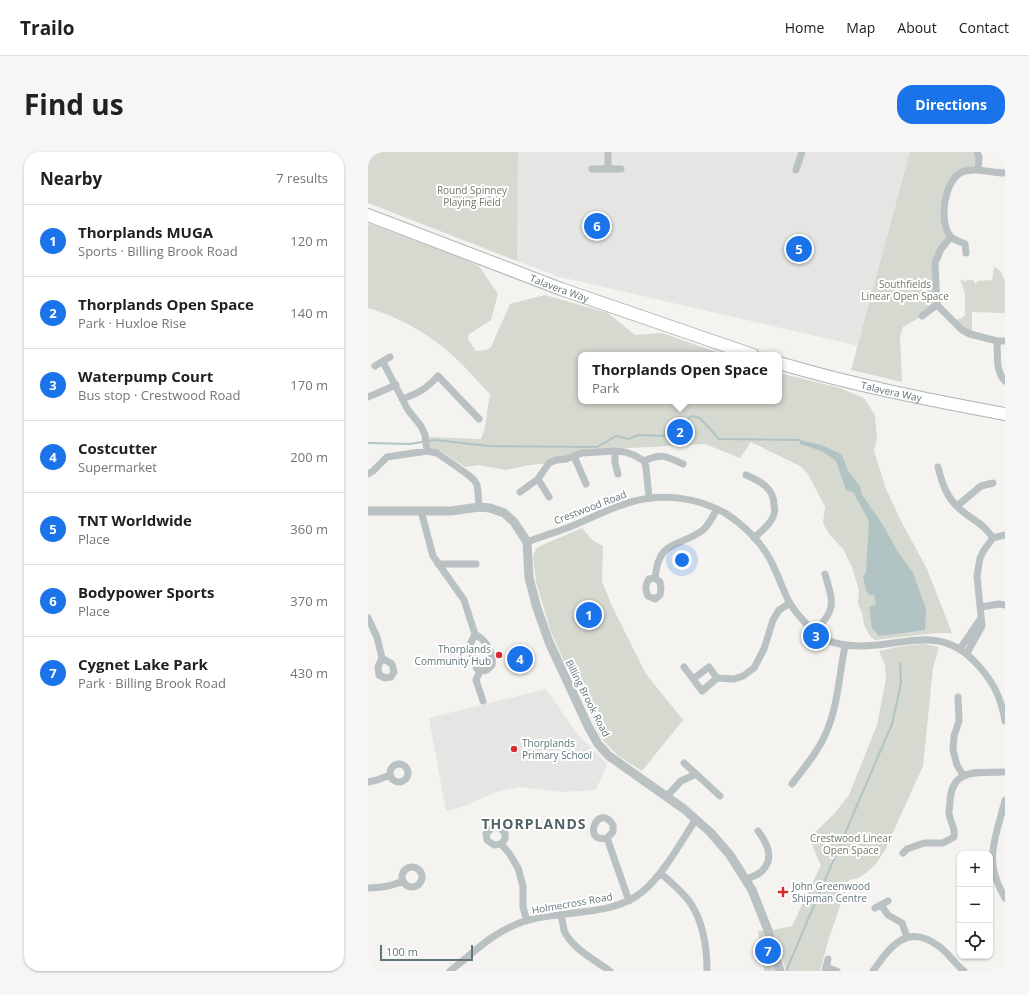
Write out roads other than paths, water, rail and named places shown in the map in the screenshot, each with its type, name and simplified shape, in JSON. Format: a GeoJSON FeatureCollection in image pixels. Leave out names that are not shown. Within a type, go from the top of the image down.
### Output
{"type":"FeatureCollection","features":[{"type":"Feature","properties":{"kind":"main road","name":"Talavera Way"},"geometry":{"type":"LineString","coordinates":[[368,215],[561,289],[744,352]]}},
{"type":"Feature","properties":{"kind":"main road","name":"Talavera Way"},"geometry":{"type":"LineString","coordinates":[[782,364],[880,389],[1005,414]]}},
{"type":"Feature","properties":{"kind":"street"},"geometry":{"type":"LineString","coordinates":[[608,152],[608,168]]}},
{"type":"Feature","properties":{"kind":"street"},"geometry":{"type":"LineString","coordinates":[[796,170],[802,152]]}},
{"type":"Feature","properties":{"kind":"street"},"geometry":{"type":"LineString","coordinates":[[977,152],[979,157],[978,170]]}},
{"type":"Feature","properties":{"kind":"street"},"geometry":{"type":"LineString","coordinates":[[592,168],[621,168]]}},
{"type":"Feature","properties":{"kind":"street"},"geometry":{"type":"LineString","coordinates":[[966,253],[965,244],[951,237],[947,229],[944,216],[944,204],[952,181],[955,176],[961,173],[978,170],[1005,173]]}},
{"type":"Feature","properties":{"kind":"street"},"geometry":{"type":"LineString","coordinates":[[951,237],[941,249],[935,263],[937,305],[962,330],[970,334],[997,341],[1005,341]]}},
{"type":"Feature","properties":{"kind":"street"},"geometry":{"type":"LineString","coordinates":[[922,316],[937,305]]}},
{"type":"Feature","properties":{"kind":"street"},"geometry":{"type":"LineString","coordinates":[[997,341],[998,368],[1001,377],[1005,381]]}},
{"type":"Feature","properties":{"kind":"street"},"geometry":{"type":"LineString","coordinates":[[375,366],[390,357]]}},
{"type":"Feature","properties":{"kind":"street"},"geometry":{"type":"LineString","coordinates":[[383,362],[408,410],[421,426],[425,435],[427,451]]}},
{"type":"Feature","properties":{"kind":"street"},"geometry":{"type":"LineString","coordinates":[[402,399],[418,393],[438,376],[479,419]]}},
{"type":"Feature","properties":{"kind":"street"},"geometry":{"type":"LineString","coordinates":[[368,397],[396,385]]}},
{"type":"Feature","properties":{"kind":"street"},"geometry":{"type":"LineString","coordinates":[[368,474],[373,471],[387,456],[427,451],[437,453],[474,480],[478,492],[479,507]]}},
{"type":"Feature","properties":{"kind":"street"},"geometry":{"type":"LineString","coordinates":[[615,452],[615,463],[618,474]]}},
{"type":"Feature","properties":{"kind":"street"},"geometry":{"type":"LineString","coordinates":[[520,492],[538,479],[549,463],[556,460],[566,459],[582,453],[625,452],[634,455],[644,462],[646,467],[649,498]]}},
{"type":"Feature","properties":{"kind":"street"},"geometry":{"type":"LineString","coordinates":[[574,456],[586,484]]}},
{"type":"Feature","properties":{"kind":"street"},"geometry":{"type":"LineString","coordinates":[[644,462],[655,456],[668,457],[683,464]]}},
{"type":"Feature","properties":{"kind":"street"},"geometry":{"type":"LineString","coordinates":[[938,467],[944,488],[948,495],[965,513],[987,529],[993,538]]}},
{"type":"Feature","properties":{"kind":"street"},"geometry":{"type":"LineString","coordinates":[[746,476],[760,482],[769,490],[774,499],[775,510],[773,518],[754,538]]}},
{"type":"Feature","properties":{"kind":"street"},"geometry":{"type":"LineString","coordinates":[[538,479],[549,497]]}},
{"type":"Feature","properties":{"kind":"street"},"geometry":{"type":"LineString","coordinates":[[957,506],[981,486],[993,483]]}},
{"type":"Feature","properties":{"kind":"street","name":"Crestwood Road"},"geometry":{"type":"LineString","coordinates":[[526,542],[566,528],[632,501],[662,497],[684,499],[705,504],[717,509],[738,522],[754,538],[768,555],[790,603],[806,623],[827,640],[845,646],[872,646],[927,638],[945,642],[967,653],[983,670],[995,688],[1004,707],[1005,721]]}},
{"type":"Feature","properties":{"kind":"street","name":"Billing Brook Road"},"geometry":{"type":"LineString","coordinates":[[368,511],[451,511],[479,507],[490,508],[509,517],[520,531],[526,542],[529,578],[537,608],[549,642],[588,726],[598,744],[608,756],[666,796],[696,819],[730,855],[752,890],[763,918],[780,971]]}},
{"type":"Feature","properties":{"kind":"street"},"geometry":{"type":"LineString","coordinates":[[655,578],[656,567],[662,554],[670,545],[696,535],[705,528],[717,509]]}},
{"type":"Feature","properties":{"kind":"street"},"geometry":{"type":"LineString","coordinates":[[421,510],[433,556],[464,600],[475,634],[485,641],[492,662],[489,668],[485,671],[480,671]]}},
{"type":"Feature","properties":{"kind":"street"},"geometry":{"type":"LineString","coordinates":[[967,653],[982,626],[978,570],[980,558],[993,538],[1005,535]]}},
{"type":"Feature","properties":{"kind":"street"},"geometry":{"type":"LineString","coordinates":[[438,564],[476,564]]}},
{"type":"Feature","properties":{"kind":"street"},"geometry":{"type":"LineString","coordinates":[[815,631],[825,620],[831,609],[831,596],[824,574]]}},
{"type":"Feature","properties":{"kind":"street"},"geometry":{"type":"LineString","coordinates":[[684,667],[702,691],[718,678],[734,679],[743,676],[754,668],[764,649],[773,620],[778,610],[790,603]]}},
{"type":"Feature","properties":{"kind":"street"},"geometry":{"type":"LineString","coordinates":[[981,607],[998,604],[1005,605]]}},
{"type":"Feature","properties":{"kind":"street"},"geometry":{"type":"LineString","coordinates":[[368,618],[378,637],[382,658]]}},
{"type":"Feature","properties":{"kind":"street"},"geometry":{"type":"LineString","coordinates":[[960,649],[981,618]]}},
{"type":"Feature","properties":{"kind":"street"},"geometry":{"type":"LineString","coordinates":[[475,634],[469,646],[475,665],[480,671]]}},
{"type":"Feature","properties":{"kind":"street"},"geometry":{"type":"LineString","coordinates":[[792,784],[818,749],[826,734],[835,700],[845,646]]}},
{"type":"Feature","properties":{"kind":"street"},"geometry":{"type":"LineString","coordinates":[[692,679],[709,667],[718,678]]}},
{"type":"Feature","properties":{"kind":"street"},"geometry":{"type":"LineString","coordinates":[[480,671],[476,680],[483,701]]}},
{"type":"Feature","properties":{"kind":"street"},"geometry":{"type":"LineString","coordinates":[[958,697],[959,721],[954,736],[953,750],[963,775]]}},
{"type":"Feature","properties":{"kind":"street"},"geometry":{"type":"LineString","coordinates":[[684,764],[720,796]]}},
{"type":"Feature","properties":{"kind":"street"},"geometry":{"type":"LineString","coordinates":[[903,853],[907,849],[924,843],[943,843],[954,837],[956,831],[949,813],[950,793],[957,779],[963,775],[971,773],[1005,772]]}},
{"type":"Feature","properties":{"kind":"street"},"geometry":{"type":"LineString","coordinates":[[666,796],[681,781],[696,774]]}},
{"type":"Feature","properties":{"kind":"street"},"geometry":{"type":"LineString","coordinates":[[368,782],[390,775]]}},
{"type":"Feature","properties":{"kind":"street"},"geometry":{"type":"LineString","coordinates":[[1005,800],[992,845],[992,861],[1000,889],[1005,898]]}},
{"type":"Feature","properties":{"kind":"street","name":"Holmecross Road"},"geometry":{"type":"LineString","coordinates":[[450,971],[490,938],[505,929],[527,921],[561,914],[612,908],[642,892],[660,873],[696,819]]}},
{"type":"Feature","properties":{"kind":"street"},"geometry":{"type":"LineString","coordinates":[[746,880],[762,872],[768,863],[769,851],[765,841],[758,831]]}},
{"type":"Feature","properties":{"kind":"street"},"geometry":{"type":"LineString","coordinates":[[607,838],[629,900]]}},
{"type":"Feature","properties":{"kind":"street"},"geometry":{"type":"LineString","coordinates":[[501,844],[518,868],[523,886],[523,907],[527,921]]}},
{"type":"Feature","properties":{"kind":"street"},"geometry":{"type":"LineString","coordinates":[[660,873],[677,887],[691,904],[704,936],[707,952],[707,971]]}},
{"type":"Feature","properties":{"kind":"street"},"geometry":{"type":"LineString","coordinates":[[368,888],[384,887],[403,881]]}},
{"type":"Feature","properties":{"kind":"street"},"geometry":{"type":"LineString","coordinates":[[888,901],[878,906],[888,915],[902,923],[907,937]]}},
{"type":"Feature","properties":{"kind":"street"},"geometry":{"type":"LineString","coordinates":[[561,914],[564,930],[571,942],[610,971]]}},
{"type":"Feature","properties":{"kind":"street"},"geometry":{"type":"LineString","coordinates":[[873,971],[892,946],[907,937],[912,936],[928,940],[940,947],[962,970]]}},
{"type":"Feature","properties":{"kind":"street"},"geometry":{"type":"LineString","coordinates":[[828,960],[825,969],[837,971]]}},
{"type":"Feature","properties":{"kind":"waterway"},"geometry":{"type":"LineString","coordinates":[[368,443],[409,444],[435,440],[489,446],[597,447],[616,436],[629,439],[638,435],[663,436],[692,416],[700,418],[719,439],[800,440]]}},
{"type":"Feature","properties":{"kind":"waterway"},"geometry":{"type":"LineString","coordinates":[[786,971],[892,724],[901,683],[900,663]]}},
{"type":"Feature","properties":{"kind":"place","name":"Bodypower Sports"},"geometry":{"type":"Point","coordinates":[597,226]}},
{"type":"Feature","properties":{"kind":"place","name":"TNT Worldwide"},"geometry":{"type":"Point","coordinates":[799,249]}},
{"type":"Feature","properties":{"kind":"place","name":"Thorplands Open Space"},"geometry":{"type":"Point","coordinates":[680,432]}},
{"type":"Feature","properties":{"kind":"place","name":"Thorplands MUGA"},"geometry":{"type":"Point","coordinates":[589,615]}},
{"type":"Feature","properties":{"kind":"place","name":"Waterpump Court"},"geometry":{"type":"Point","coordinates":[816,636]}},
{"type":"Feature","properties":{"kind":"place","name":"Thorplands Community Hub"},"geometry":{"type":"Point","coordinates":[499,655]}},
{"type":"Feature","properties":{"kind":"place","name":"Costcutter"},"geometry":{"type":"Point","coordinates":[520,659]}},
{"type":"Feature","properties":{"kind":"place","name":"Thorplands Primary School"},"geometry":{"type":"Point","coordinates":[514,749]}},
{"type":"Feature","properties":{"kind":"place","name":"John Greenwood Shipman Centre"},"geometry":{"type":"Point","coordinates":[783,892]}},
{"type":"Feature","properties":{"kind":"place","name":"Cygnet Lake Park"},"geometry":{"type":"Point","coordinates":[768,951]}},
{"type":"Feature","properties":{"kind":"district","name":"THORPLANDS"},"geometry":{"type":"Point","coordinates":[534,823]}},
{"type":"Feature","properties":{"kind":"park label","name":"Round Spinney Playing Field"},"geometry":{"type":"Point","coordinates":[472,196]}},
{"type":"Feature","properties":{"kind":"park label","name":"Southfields Linear Open Space"},"geometry":{"type":"Point","coordinates":[905,290]}},
{"type":"Feature","properties":{"kind":"park label","name":"Crestwood Linear Open Space"},"geometry":{"type":"Point","coordinates":[851,844]}}]}
